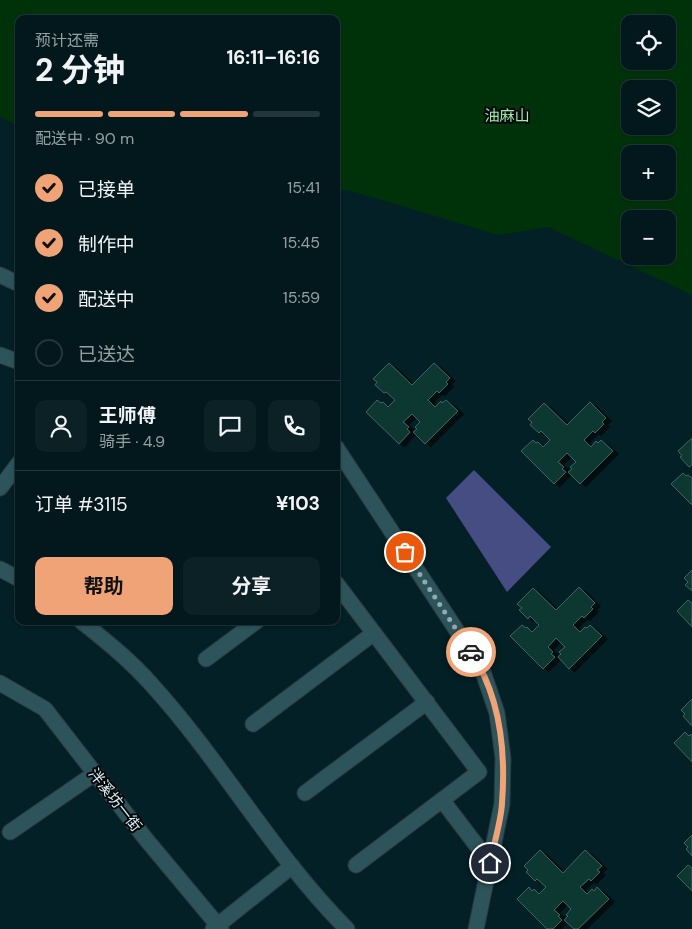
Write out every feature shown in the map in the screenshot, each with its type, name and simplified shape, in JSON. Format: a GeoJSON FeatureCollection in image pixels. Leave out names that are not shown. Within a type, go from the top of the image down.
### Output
{"type":"FeatureCollection","features":[{"type":"Feature","properties":{"kind":"street"},"geometry":{"type":"LineString","coordinates":[[0,275],[15,282]]}},
{"type":"Feature","properties":{"kind":"street"},"geometry":{"type":"LineString","coordinates":[[0,355],[15,361]]}},
{"type":"Feature","properties":{"kind":"street"},"geometry":{"type":"LineString","coordinates":[[340,453],[482,669],[496,713],[503,758],[502,804],[476,929]]}},
{"type":"Feature","properties":{"kind":"street"},"geometry":{"type":"LineString","coordinates":[[0,488],[15,468]]}},
{"type":"Feature","properties":{"kind":"street"},"geometry":{"type":"LineString","coordinates":[[0,569],[15,577]]}},
{"type":"Feature","properties":{"kind":"street"},"geometry":{"type":"LineString","coordinates":[[340,588],[479,772],[356,865]]}},
{"type":"Feature","properties":{"kind":"street"},"geometry":{"type":"LineString","coordinates":[[86,625],[109,643],[152,684],[312,892],[347,929]]}},
{"type":"Feature","properties":{"kind":"street"},"geometry":{"type":"LineString","coordinates":[[206,659],[252,625]]}},
{"type":"Feature","properties":{"kind":"street"},"geometry":{"type":"LineString","coordinates":[[253,724],[374,633]]}},
{"type":"Feature","properties":{"kind":"street","name":"泮溪坊一街"},"geometry":{"type":"LineString","coordinates":[[0,683],[44,709],[217,928]]}},
{"type":"Feature","properties":{"kind":"street"},"geometry":{"type":"LineString","coordinates":[[305,793],[427,702]]}},
{"type":"Feature","properties":{"kind":"street"},"geometry":{"type":"LineString","coordinates":[[10,832],[94,774]]}},
{"type":"Feature","properties":{"kind":"street"},"geometry":{"type":"LineString","coordinates":[[442,800],[490,863]]}},
{"type":"Feature","properties":{"kind":"street"},"geometry":{"type":"LineString","coordinates":[[217,928],[292,866]]}},
{"type":"Feature","properties":{"kind":"green space","name":"油麻山"},"geometry":{"type":"Polygon","coordinates":[[[0,0],[692,0],[692,295],[628,265],[676,265],[676,210],[621,210],[621,261],[548,227],[498,235],[348,190],[340,191],[340,15],[15,15],[15,124],[0,117],[0,0]]]}},
{"type":"Feature","properties":{"kind":"water"},"geometry":{"type":"Polygon","coordinates":[[[474,470],[551,547],[507,592],[446,498],[474,470]]]}},
{"type":"Feature","properties":{"kind":"building"},"geometry":{"type":"Polygon","coordinates":[[[389,363],[412,385],[434,363],[450,378],[446,382],[448,384],[439,393],[437,391],[428,400],[435,407],[441,401],[442,403],[446,400],[458,411],[425,444],[413,432],[417,429],[415,427],[420,422],[412,414],[403,422],[409,427],[407,429],[410,432],[399,444],[366,412],[377,400],[381,403],[383,402],[388,407],[395,400],[375,385],[377,382],[373,379],[389,363]]]}},
{"type":"Feature","properties":{"kind":"building"},"geometry":{"type":"Polygon","coordinates":[[[590,402],[606,418],[602,422],[604,424],[595,433],[593,431],[584,440],[591,447],[596,441],[598,443],[601,440],[613,451],[580,484],[568,472],[572,469],[570,467],[576,462],[567,453],[558,462],[564,467],[562,469],[566,472],[554,484],[521,451],[533,440],[543,447],[550,440],[541,431],[539,433],[530,425],[532,422],[528,419],[544,403],[567,425],[590,402]]]}},
{"type":"Feature","properties":{"kind":"building"},"geometry":{"type":"Polygon","coordinates":[[[692,438],[692,465],[689,467],[680,457],[682,456],[678,451],[692,438]]]}},
{"type":"Feature","properties":{"kind":"building"},"geometry":{"type":"Polygon","coordinates":[[[683,473],[692,478],[692,505],[671,484],[683,473]]]}},
{"type":"Feature","properties":{"kind":"building"},"geometry":{"type":"Polygon","coordinates":[[[692,570],[692,591],[685,585],[688,582],[684,578],[692,570]]]}},
{"type":"Feature","properties":{"kind":"building"},"geometry":{"type":"Polygon","coordinates":[[[579,587],[595,603],[591,607],[593,609],[584,618],[582,616],[573,625],[580,632],[590,625],[602,636],[569,669],[558,657],[561,654],[559,652],[565,647],[556,638],[548,647],[553,652],[551,654],[555,657],[543,669],[510,636],[522,625],[532,632],[539,625],[530,616],[528,619],[519,610],[522,608],[517,604],[533,588],[556,610],[579,587]]]}},
{"type":"Feature","properties":{"kind":"building"},"geometry":{"type":"Polygon","coordinates":[[[688,600],[692,603],[692,627],[677,611],[688,600]]]}},
{"type":"Feature","properties":{"kind":"building"},"geometry":{"type":"Polygon","coordinates":[[[692,699],[692,726],[683,716],[685,714],[681,710],[692,699]]]}},
{"type":"Feature","properties":{"kind":"building"},"geometry":{"type":"Polygon","coordinates":[[[685,732],[689,736],[692,735],[692,762],[674,743],[685,732]]]}},
{"type":"Feature","properties":{"kind":"building"},"geometry":{"type":"Polygon","coordinates":[[[692,835],[692,856],[684,843],[692,835]]]}},
{"type":"Feature","properties":{"kind":"building"},"geometry":{"type":"Polygon","coordinates":[[[540,850],[563,873],[585,850],[602,866],[597,870],[600,872],[591,881],[589,879],[580,887],[587,894],[592,889],[594,891],[597,887],[609,899],[578,929],[574,929],[564,920],[571,909],[563,901],[554,910],[560,915],[558,916],[562,920],[553,929],[547,929],[517,899],[529,887],[532,891],[534,889],[539,894],[546,887],[537,879],[535,881],[526,872],[528,870],[524,866],[540,850]]]}},
{"type":"Feature","properties":{"kind":"building"},"geometry":{"type":"Polygon","coordinates":[[[688,865],[692,868],[692,891],[677,876],[688,865]]]}},
{"type":"Feature","properties":{"kind":"way so far"},"geometry":{"type":"LineString","coordinates":[[405,552],[471,652]]}},
{"type":"Feature","properties":{"kind":"route"},"geometry":{"type":"LineString","coordinates":[[471,652],[482,669],[496,713],[503,758],[502,804],[490,863]]}}]}
